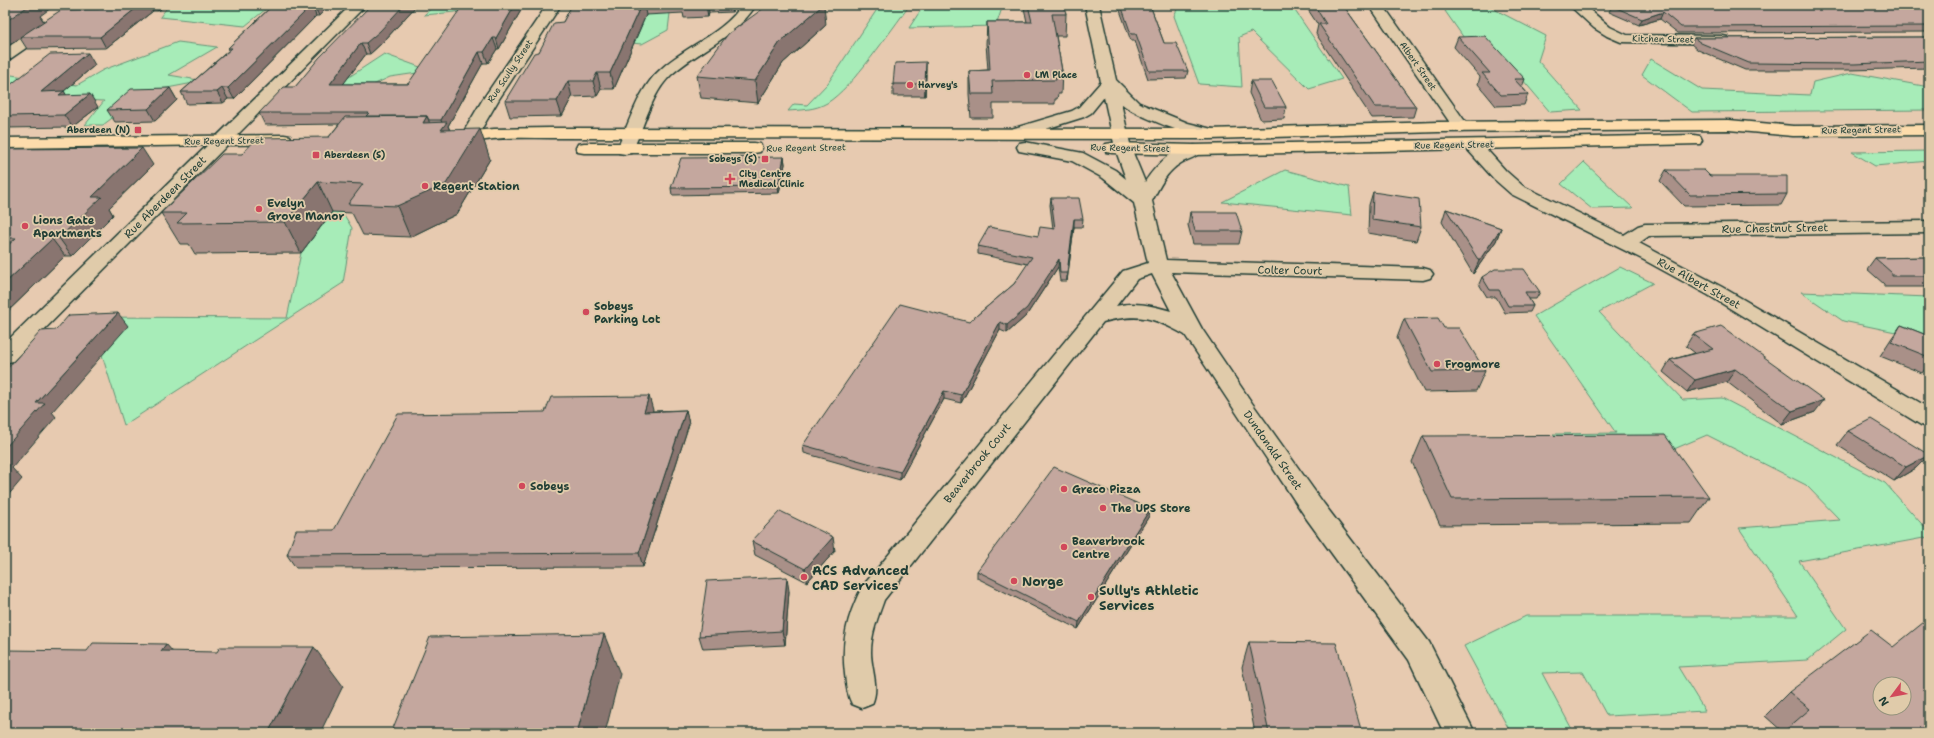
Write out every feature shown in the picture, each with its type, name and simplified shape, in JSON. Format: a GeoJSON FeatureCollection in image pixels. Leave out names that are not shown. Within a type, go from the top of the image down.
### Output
{"type":"FeatureCollection","features":[{"type":"Feature","properties":{"kind":"main road","name":"Rue Regent Street"},"geometry":{"type":"LineString","coordinates":[[438,138],[468,138],[494,134],[634,133],[1021,140],[1121,140],[1210,134],[1460,126],[1729,125],[1793,131],[1929,130]]}},
{"type":"Feature","properties":{"kind":"main road","name":"Rue Regent Street"},"geometry":{"type":"LineString","coordinates":[[1121,140],[1194,150],[1747,139],[1793,131]]}},
{"type":"Feature","properties":{"kind":"main road","name":"Rue Regent Street"},"geometry":{"type":"LineString","coordinates":[[468,138],[505,146],[625,149],[1021,140]]}},
{"type":"Feature","properties":{"kind":"main road","name":"Rue Regent Street"},"geometry":{"type":"LineString","coordinates":[[5,143],[299,140]]}},
{"type":"Feature","properties":{"kind":"street"},"geometry":{"type":"LineString","coordinates":[[5,56],[81,5]]}},
{"type":"Feature","properties":{"kind":"street","name":"Rue Aberdeen Street"},"geometry":{"type":"LineString","coordinates":[[5,356],[359,5]]}},
{"type":"Feature","properties":{"kind":"street","name":"Rue Scully Street"},"geometry":{"type":"LineString","coordinates":[[468,138],[491,99],[554,5]]}},
{"type":"Feature","properties":{"kind":"street"},"geometry":{"type":"LineString","coordinates":[[625,149],[634,133],[653,87],[664,74],[678,61],[734,23],[749,5]]}},
{"type":"Feature","properties":{"kind":"street","name":"Dundonald Street"},"geometry":{"type":"LineString","coordinates":[[1092,5],[1121,140],[1143,201],[1158,266],[1192,330],[1315,511],[1418,651],[1460,733]]}},
{"type":"Feature","properties":{"kind":"street","name":"Albert Street"},"geometry":{"type":"LineString","coordinates":[[1376,5],[1460,126]]}},
{"type":"Feature","properties":{"kind":"street","name":"Kitchen Street"},"geometry":{"type":"LineString","coordinates":[[1576,5],[1602,29],[1614,36],[1626,39],[1738,40]]}},
{"type":"Feature","properties":{"kind":"street"},"geometry":{"type":"LineString","coordinates":[[1021,140],[1085,110],[1109,82],[1133,106],[1182,126],[1210,134]]}},
{"type":"Feature","properties":{"kind":"street"},"geometry":{"type":"LineString","coordinates":[[1021,140],[1077,157],[1109,174],[1143,201],[1157,174],[1167,163],[1194,150]]}},
{"type":"Feature","properties":{"kind":"street","name":"Rue Albert Street"},"geometry":{"type":"LineString","coordinates":[[1474,145],[1500,175],[1517,190],[1625,243],[1715,291],[1928,418]]}},
{"type":"Feature","properties":{"kind":"street","name":"Rue Chestnut Street"},"geometry":{"type":"LineString","coordinates":[[1625,243],[1646,230],[1929,227]]}},
{"type":"Feature","properties":{"kind":"street","name":"Colter Court"},"geometry":{"type":"LineString","coordinates":[[1158,266],[1422,274]]}},
{"type":"Feature","properties":{"kind":"street","name":"Beaverbrook Court"},"geometry":{"type":"LineString","coordinates":[[862,695],[857,652],[861,624],[872,595],[1130,275],[1158,266]]}},
{"type":"Feature","properties":{"kind":"street"},"geometry":{"type":"LineString","coordinates":[[1097,317],[1125,310],[1167,316],[1192,330]]}},
{"type":"Feature","properties":{"kind":"green space"},"geometry":{"type":"Polygon","coordinates":[[[169,5],[244,5],[266,9],[245,26],[160,17],[169,5]]]}},
{"type":"Feature","properties":{"kind":"green space"},"geometry":{"type":"Polygon","coordinates":[[[435,5],[486,5],[455,12],[424,15],[435,5]]]}},
{"type":"Feature","properties":{"kind":"green space"},"geometry":{"type":"Polygon","coordinates":[[[671,5],[668,30],[642,44],[609,41],[645,10],[671,5]]]}},
{"type":"Feature","properties":{"kind":"green space"},"geometry":{"type":"Polygon","coordinates":[[[880,5],[910,5],[859,72],[837,95],[827,103],[818,107],[788,111],[794,104],[807,105],[828,83],[880,5]]]}},
{"type":"Feature","properties":{"kind":"green space"},"geometry":{"type":"Polygon","coordinates":[[[924,5],[1003,5],[996,26],[909,28],[924,5]]]}},
{"type":"Feature","properties":{"kind":"green space"},"geometry":{"type":"Polygon","coordinates":[[[1179,5],[1291,5],[1342,79],[1309,89],[1251,32],[1239,37],[1242,87],[1199,84],[1174,16],[1179,5]]]}},
{"type":"Feature","properties":{"kind":"green space"},"geometry":{"type":"Polygon","coordinates":[[[1452,5],[1486,5],[1546,36],[1538,61],[1582,110],[1550,112],[1511,66],[1464,38],[1445,11],[1452,5]]]}},
{"type":"Feature","properties":{"kind":"green space"},"geometry":{"type":"Polygon","coordinates":[[[178,42],[217,47],[169,75],[204,81],[146,92],[103,125],[85,125],[104,101],[5,97],[5,74],[77,85],[103,70],[178,42]]]}},
{"type":"Feature","properties":{"kind":"green space"},"geometry":{"type":"Polygon","coordinates":[[[384,54],[431,71],[390,77],[347,97],[323,94],[384,54]]]}},
{"type":"Feature","properties":{"kind":"green space"},"geometry":{"type":"Polygon","coordinates":[[[1651,59],[1702,90],[1810,95],[1813,82],[1852,73],[1929,87],[1929,110],[1692,112],[1642,75],[1651,59]]]}},
{"type":"Feature","properties":{"kind":"green space"},"geometry":{"type":"Polygon","coordinates":[[[1929,151],[1929,161],[1875,166],[1852,152],[1929,151]]]}},
{"type":"Feature","properties":{"kind":"green space"},"geometry":{"type":"Polygon","coordinates":[[[1584,162],[1633,208],[1592,209],[1561,184],[1584,162]]]}},
{"type":"Feature","properties":{"kind":"green space"},"geometry":{"type":"Polygon","coordinates":[[[315,167],[352,228],[343,283],[124,425],[90,317],[287,318],[301,253],[327,219],[315,167]]]}},
{"type":"Feature","properties":{"kind":"green space"},"geometry":{"type":"Polygon","coordinates":[[[1285,170],[1349,187],[1352,215],[1222,202],[1285,170]]]}},
{"type":"Feature","properties":{"kind":"green space"},"geometry":{"type":"Polygon","coordinates":[[[1620,267],[1653,283],[1599,312],[1683,400],[1722,398],[1885,483],[1929,532],[1929,537],[1799,561],[1846,629],[1808,660],[1678,667],[1705,711],[1607,716],[1583,672],[1542,673],[1574,733],[1511,733],[1464,646],[1526,616],[1798,616],[1739,528],[1840,520],[1806,485],[1707,435],[1648,460],[1588,457],[1553,434],[1616,433],[1534,316],[1620,267]]]}},
{"type":"Feature","properties":{"kind":"green space"},"geometry":{"type":"Polygon","coordinates":[[[1801,292],[1929,297],[1929,339],[1843,321],[1801,292]]]}},
{"type":"Feature","properties":{"kind":"building"},"geometry":{"type":"Polygon","coordinates":[[[5,5],[30,5],[5,22],[5,5]]]}},
{"type":"Feature","properties":{"kind":"building"},"geometry":{"type":"Polygon","coordinates":[[[104,5],[140,5],[100,37],[20,37],[61,10],[99,9],[104,5]]]}},
{"type":"Feature","properties":{"kind":"building"},"geometry":{"type":"Polygon","coordinates":[[[273,5],[312,5],[228,88],[222,88],[217,92],[181,92],[232,48],[228,48],[273,5]]]}},
{"type":"Feature","properties":{"kind":"building"},"geometry":{"type":"Polygon","coordinates":[[[371,5],[404,5],[380,31],[366,43],[361,43],[330,84],[408,84],[463,5],[515,5],[496,38],[493,38],[484,52],[479,52],[441,120],[429,120],[427,116],[366,116],[369,113],[259,113],[284,87],[295,87],[319,58],[371,5]]]}},
{"type":"Feature","properties":{"kind":"building"},"geometry":{"type":"Polygon","coordinates":[[[572,5],[641,5],[610,73],[597,73],[593,81],[568,81],[557,101],[505,101],[534,53],[539,52],[554,23],[563,22],[572,5]]]}},
{"type":"Feature","properties":{"kind":"building"},"geometry":{"type":"Polygon","coordinates":[[[768,5],[823,5],[780,42],[755,81],[697,76],[728,34],[768,5]]]}},
{"type":"Feature","properties":{"kind":"building"},"geometry":{"type":"Polygon","coordinates":[[[1028,5],[1064,5],[1066,14],[1052,14],[1062,71],[1058,71],[1059,76],[1055,76],[1056,80],[992,81],[993,94],[971,94],[969,71],[990,70],[987,22],[1032,22],[1028,5]]]}},
{"type":"Feature","properties":{"kind":"building"},"geometry":{"type":"Polygon","coordinates":[[[1121,5],[1150,5],[1164,43],[1176,43],[1188,71],[1149,71],[1136,34],[1131,34],[1121,5]]]}},
{"type":"Feature","properties":{"kind":"building"},"geometry":{"type":"Polygon","coordinates":[[[1314,5],[1343,5],[1416,107],[1375,107],[1319,24],[1326,24],[1314,5]]]}},
{"type":"Feature","properties":{"kind":"building"},"geometry":{"type":"Polygon","coordinates":[[[1929,5],[1929,26],[1681,27],[1663,12],[1642,19],[1612,6],[1929,5]]]}},
{"type":"Feature","properties":{"kind":"building"},"geometry":{"type":"Polygon","coordinates":[[[1485,36],[1525,79],[1514,79],[1528,94],[1501,95],[1482,73],[1490,73],[1458,37],[1485,36]]]}},
{"type":"Feature","properties":{"kind":"building"},"geometry":{"type":"Polygon","coordinates":[[[1929,37],[1929,61],[1854,64],[1749,63],[1701,43],[1694,38],[1929,37]]]}},
{"type":"Feature","properties":{"kind":"building"},"geometry":{"type":"Polygon","coordinates":[[[88,53],[41,92],[64,91],[59,95],[90,94],[64,115],[5,116],[5,89],[50,54],[88,53]]]}},
{"type":"Feature","properties":{"kind":"building"},"geometry":{"type":"Polygon","coordinates":[[[926,62],[925,84],[893,84],[895,63],[926,62]]]}},
{"type":"Feature","properties":{"kind":"building"},"geometry":{"type":"Polygon","coordinates":[[[1251,81],[1272,81],[1286,107],[1264,107],[1251,81]]]}},
{"type":"Feature","properties":{"kind":"building"},"geometry":{"type":"Polygon","coordinates":[[[170,88],[148,109],[107,110],[131,89],[170,88]]]}},
{"type":"Feature","properties":{"kind":"building"},"geometry":{"type":"Polygon","coordinates":[[[427,116],[423,123],[447,122],[441,130],[480,129],[446,184],[397,206],[348,204],[363,184],[318,182],[285,222],[177,223],[187,213],[161,213],[222,154],[242,154],[257,138],[329,137],[345,117],[427,116]]]}},
{"type":"Feature","properties":{"kind":"building"},"geometry":{"type":"Polygon","coordinates":[[[142,148],[92,197],[102,197],[59,238],[52,239],[5,283],[5,248],[16,238],[5,238],[5,150],[142,148]]]}},
{"type":"Feature","properties":{"kind":"building","name":"City Centre Medical Clinic"},"geometry":{"type":"Polygon","coordinates":[[[784,157],[778,187],[671,188],[681,158],[784,157]]]}},
{"type":"Feature","properties":{"kind":"building"},"geometry":{"type":"Polygon","coordinates":[[[1666,170],[1704,170],[1710,176],[1787,176],[1787,194],[1690,195],[1666,170]]]}},
{"type":"Feature","properties":{"kind":"building"},"geometry":{"type":"Polygon","coordinates":[[[1373,192],[1419,199],[1421,227],[1372,220],[1373,192]]]}},
{"type":"Feature","properties":{"kind":"building"},"geometry":{"type":"Polygon","coordinates":[[[1051,198],[1079,198],[1083,219],[1074,219],[1067,273],[1060,273],[1059,259],[1027,308],[1007,325],[1000,322],[961,395],[944,391],[900,472],[803,445],[900,304],[969,322],[1014,284],[1032,257],[978,246],[989,227],[1038,236],[1040,227],[1055,229],[1051,198]]]}},
{"type":"Feature","properties":{"kind":"building"},"geometry":{"type":"Polygon","coordinates":[[[1446,209],[1501,228],[1479,261],[1446,209]]]}},
{"type":"Feature","properties":{"kind":"building"},"geometry":{"type":"Polygon","coordinates":[[[1190,212],[1236,212],[1242,231],[1195,231],[1190,212]]]}},
{"type":"Feature","properties":{"kind":"building"},"geometry":{"type":"Polygon","coordinates":[[[1929,257],[1929,276],[1892,276],[1892,273],[1875,258],[1929,257]]]}},
{"type":"Feature","properties":{"kind":"building"},"geometry":{"type":"Polygon","coordinates":[[[1495,269],[1524,269],[1540,292],[1525,292],[1533,306],[1508,306],[1499,290],[1490,290],[1482,277],[1495,269]]]}},
{"type":"Feature","properties":{"kind":"building"},"geometry":{"type":"Polygon","coordinates":[[[118,313],[36,403],[45,403],[5,448],[5,371],[41,331],[56,330],[69,315],[118,313]]]}},
{"type":"Feature","properties":{"kind":"building"},"geometry":{"type":"Polygon","coordinates":[[[1438,318],[1444,328],[1459,328],[1485,371],[1432,372],[1404,319],[1438,318]]]}},
{"type":"Feature","properties":{"kind":"building"},"geometry":{"type":"Polygon","coordinates":[[[1901,325],[1929,336],[1929,357],[1891,342],[1901,325]]]}},
{"type":"Feature","properties":{"kind":"building"},"geometry":{"type":"Polygon","coordinates":[[[1721,326],[1824,400],[1792,411],[1735,369],[1695,380],[1670,360],[1713,349],[1693,334],[1721,326]]]}},
{"type":"Feature","properties":{"kind":"building","name":"Sobeys"},"geometry":{"type":"Polygon","coordinates":[[[649,396],[644,412],[686,410],[639,553],[287,555],[296,530],[334,530],[398,414],[545,412],[551,397],[649,396]]]}},
{"type":"Feature","properties":{"kind":"building"},"geometry":{"type":"Polygon","coordinates":[[[1871,419],[1929,455],[1906,467],[1848,431],[1871,419]]]}},
{"type":"Feature","properties":{"kind":"building"},"geometry":{"type":"Polygon","coordinates":[[[1665,435],[1709,497],[1452,499],[1423,436],[1665,435]]]}},
{"type":"Feature","properties":{"kind":"building","name":"Beaverbrook Centre"},"geometry":{"type":"Polygon","coordinates":[[[1054,467],[1150,509],[1079,622],[977,571],[1054,467]]]}},
{"type":"Feature","properties":{"kind":"building"},"geometry":{"type":"Polygon","coordinates":[[[780,511],[833,537],[805,569],[752,541],[780,511]]]}},
{"type":"Feature","properties":{"kind":"building"},"geometry":{"type":"Polygon","coordinates":[[[787,577],[782,631],[699,636],[707,581],[787,577]]]}},
{"type":"Feature","properties":{"kind":"building"},"geometry":{"type":"Polygon","coordinates":[[[1929,618],[1929,733],[1782,733],[1810,709],[1789,692],[1871,630],[1893,647],[1929,618]]]}},
{"type":"Feature","properties":{"kind":"building"},"geometry":{"type":"Polygon","coordinates":[[[604,634],[577,733],[391,733],[430,637],[604,634]]]}},
{"type":"Feature","properties":{"kind":"building"},"geometry":{"type":"Polygon","coordinates":[[[1249,642],[1336,643],[1362,733],[1269,733],[1249,642]]]}},
{"type":"Feature","properties":{"kind":"building"},"geometry":{"type":"Polygon","coordinates":[[[93,643],[166,644],[161,651],[217,652],[220,647],[314,647],[268,733],[5,733],[5,650],[87,651],[93,643]]]}},
{"type":"Feature","properties":{"kind":"place","name":"LM Place"},"geometry":{"type":"Point","coordinates":[1027,75]}},
{"type":"Feature","properties":{"kind":"place","name":"Harvey's"},"geometry":{"type":"Point","coordinates":[910,85]}},
{"type":"Feature","properties":{"kind":"place","name":"Aberdeen (N)"},"geometry":{"type":"Point","coordinates":[138,130]}},
{"type":"Feature","properties":{"kind":"place","name":"Aberdeen (S)"},"geometry":{"type":"Point","coordinates":[316,155]}},
{"type":"Feature","properties":{"kind":"place","name":"Sobeys (S)"},"geometry":{"type":"Point","coordinates":[765,159]}},
{"type":"Feature","properties":{"kind":"place","name":"City Centre Medical Clinic"},"geometry":{"type":"Point","coordinates":[730,179]}},
{"type":"Feature","properties":{"kind":"place","name":"Regent Station"},"geometry":{"type":"Point","coordinates":[425,186]}},
{"type":"Feature","properties":{"kind":"place","name":"Evelyn Grove Manor"},"geometry":{"type":"Point","coordinates":[259,209]}},
{"type":"Feature","properties":{"kind":"place","name":"Lions Gate Apartments"},"geometry":{"type":"Point","coordinates":[25,226]}},
{"type":"Feature","properties":{"kind":"place","name":"Sobeys Parking Lot"},"geometry":{"type":"Point","coordinates":[586,312]}},
{"type":"Feature","properties":{"kind":"place","name":"Frogmore"},"geometry":{"type":"Point","coordinates":[1437,364]}},
{"type":"Feature","properties":{"kind":"place","name":"Sobeys"},"geometry":{"type":"Point","coordinates":[522,486]}},
{"type":"Feature","properties":{"kind":"place","name":"Greco Pizza"},"geometry":{"type":"Point","coordinates":[1064,489]}},
{"type":"Feature","properties":{"kind":"place","name":"The UPS Store"},"geometry":{"type":"Point","coordinates":[1103,508]}},
{"type":"Feature","properties":{"kind":"place","name":"Beaverbrook Centre"},"geometry":{"type":"Point","coordinates":[1064,547]}},
{"type":"Feature","properties":{"kind":"place","name":"ACS Advanced CAD Services"},"geometry":{"type":"Point","coordinates":[804,577]}},
{"type":"Feature","properties":{"kind":"place","name":"Norge"},"geometry":{"type":"Point","coordinates":[1014,581]}},
{"type":"Feature","properties":{"kind":"place","name":"Sully's Athletic Services"},"geometry":{"type":"Point","coordinates":[1091,597]}}]}
